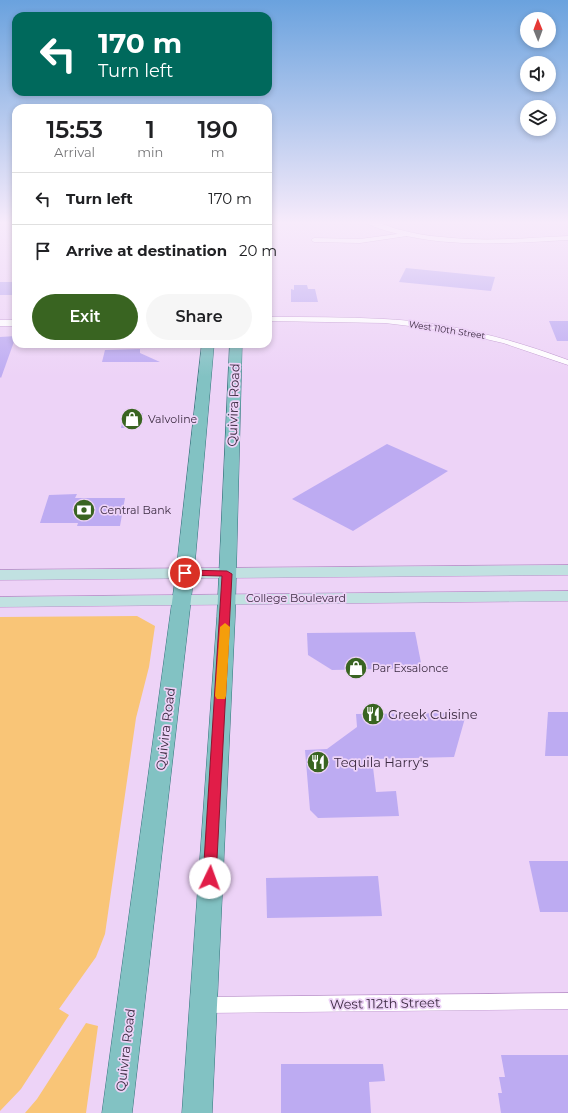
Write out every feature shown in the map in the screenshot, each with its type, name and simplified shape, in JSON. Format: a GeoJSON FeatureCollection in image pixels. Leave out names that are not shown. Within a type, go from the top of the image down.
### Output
{"type":"FeatureCollection","features":[{"type":"Feature","properties":{"kind":"main road","name":"Quivira Road"},"geometry":{"type":"LineString","coordinates":[[117,1113],[185,573],[208,348]]}},
{"type":"Feature","properties":{"kind":"main road","name":"Quivira Road"},"geometry":{"type":"LineString","coordinates":[[197,1113],[226,599],[236,348]]}},
{"type":"Feature","properties":{"kind":"main road"},"geometry":{"type":"LineString","coordinates":[[0,575],[568,570]]}},
{"type":"Feature","properties":{"kind":"main road","name":"College Boulevard"},"geometry":{"type":"LineString","coordinates":[[0,602],[568,596]]}},
{"type":"Feature","properties":{"kind":"street","name":"West 110th Street"},"geometry":{"type":"LineString","coordinates":[[272,319],[385,322],[451,329],[505,341],[568,363]]}},
{"type":"Feature","properties":{"kind":"street","name":"West 110th Street"},"geometry":{"type":"LineString","coordinates":[[272,324],[300,324],[321,321]]}},
{"type":"Feature","properties":{"kind":"street"},"geometry":{"type":"LineString","coordinates":[[0,323],[12,323]]}},
{"type":"Feature","properties":{"kind":"street","name":"West 112th Street"},"geometry":{"type":"LineString","coordinates":[[202,1006],[568,1000]]}},
{"type":"Feature","properties":{"kind":"shaded area"},"geometry":{"type":"Polygon","coordinates":[[[137,616],[155,626],[149,667],[136,718],[105,934],[96,957],[59,1009],[69,1015],[21,1089],[0,1111],[0,617],[137,616]]]}},
{"type":"Feature","properties":{"kind":"shaded area"},"geometry":{"type":"Polygon","coordinates":[[[86,1023],[98,1026],[86,1113],[25,1113],[37,1099],[86,1023]]]}},
{"type":"Feature","properties":{"kind":"building"},"geometry":{"type":"Polygon","coordinates":[[[404,273],[455,273],[495,277],[491,291],[399,282],[404,273]]]}},
{"type":"Feature","properties":{"kind":"building"},"geometry":{"type":"Polygon","coordinates":[[[0,282],[12,282],[12,295],[0,295],[0,282]]]}},
{"type":"Feature","properties":{"kind":"building"},"geometry":{"type":"Polygon","coordinates":[[[294,285],[307,285],[308,289],[315,289],[318,302],[291,302],[291,289],[294,290],[294,285]]]}},
{"type":"Feature","properties":{"kind":"building"},"geometry":{"type":"Polygon","coordinates":[[[549,321],[568,321],[568,341],[557,341],[549,321]]]}},
{"type":"Feature","properties":{"kind":"building"},"geometry":{"type":"Polygon","coordinates":[[[12,336],[12,347],[1,378],[0,377],[0,337],[12,336]]]}},
{"type":"Feature","properties":{"kind":"building"},"geometry":{"type":"Polygon","coordinates":[[[140,349],[140,353],[160,362],[102,362],[105,350],[140,349]]]}},
{"type":"Feature","properties":{"kind":"building","name":"Valvoline"},"geometry":{"type":"Polygon","coordinates":[[[124,413],[143,413],[140,428],[121,428],[124,413]]]}},
{"type":"Feature","properties":{"kind":"building"},"geometry":{"type":"Polygon","coordinates":[[[387,444],[448,471],[353,531],[292,499],[387,444]]]}},
{"type":"Feature","properties":{"kind":"building","name":"Central Bank"},"geometry":{"type":"Polygon","coordinates":[[[77,494],[75,498],[125,498],[120,526],[77,526],[78,523],[40,523],[49,495],[77,494]]]}},
{"type":"Feature","properties":{"kind":"building"},"geometry":{"type":"Polygon","coordinates":[[[415,632],[422,668],[332,670],[308,655],[307,633],[415,632]]]}},
{"type":"Feature","properties":{"kind":"building"},"geometry":{"type":"Polygon","coordinates":[[[548,712],[568,712],[568,756],[545,756],[548,712]]]}},
{"type":"Feature","properties":{"kind":"building"},"geometry":{"type":"Polygon","coordinates":[[[454,713],[465,718],[454,757],[372,759],[376,792],[396,791],[399,816],[318,818],[310,810],[305,750],[327,749],[357,727],[356,714],[454,713]]]}},
{"type":"Feature","properties":{"kind":"building"},"geometry":{"type":"Polygon","coordinates":[[[529,861],[568,861],[568,912],[540,912],[529,861]]]}},
{"type":"Feature","properties":{"kind":"building"},"geometry":{"type":"Polygon","coordinates":[[[378,876],[382,916],[267,918],[266,878],[378,876]]]}},
{"type":"Feature","properties":{"kind":"building"},"geometry":{"type":"Polygon","coordinates":[[[501,1055],[568,1055],[568,1113],[501,1113],[498,1093],[502,1093],[499,1077],[505,1077],[501,1055]]]}},
{"type":"Feature","properties":{"kind":"building"},"geometry":{"type":"Polygon","coordinates":[[[281,1064],[383,1064],[385,1081],[369,1082],[371,1113],[281,1113],[281,1064]]]}},
{"type":"Feature","properties":{"kind":"slow traffic"},"geometry":{"type":"LineString","coordinates":[[221,696],[225,627]]}},
{"type":"Feature","properties":{"kind":"place","name":"Valvoline"},"geometry":{"type":"Point","coordinates":[132,419]}},
{"type":"Feature","properties":{"kind":"place","name":"Central Bank"},"geometry":{"type":"Point","coordinates":[84,510]}},
{"type":"Feature","properties":{"kind":"place","name":"Par Exsalonce"},"geometry":{"type":"Point","coordinates":[356,668]}},
{"type":"Feature","properties":{"kind":"place","name":"Greek Cuisine"},"geometry":{"type":"Point","coordinates":[373,714]}},
{"type":"Feature","properties":{"kind":"place","name":"Tequila Harry's"},"geometry":{"type":"Point","coordinates":[318,762]}},
{"type":"Feature","properties":{"kind":"route"},"geometry":{"type":"LineString","coordinates":[[185,573],[227,574],[226,617],[210,878]]}}]}
